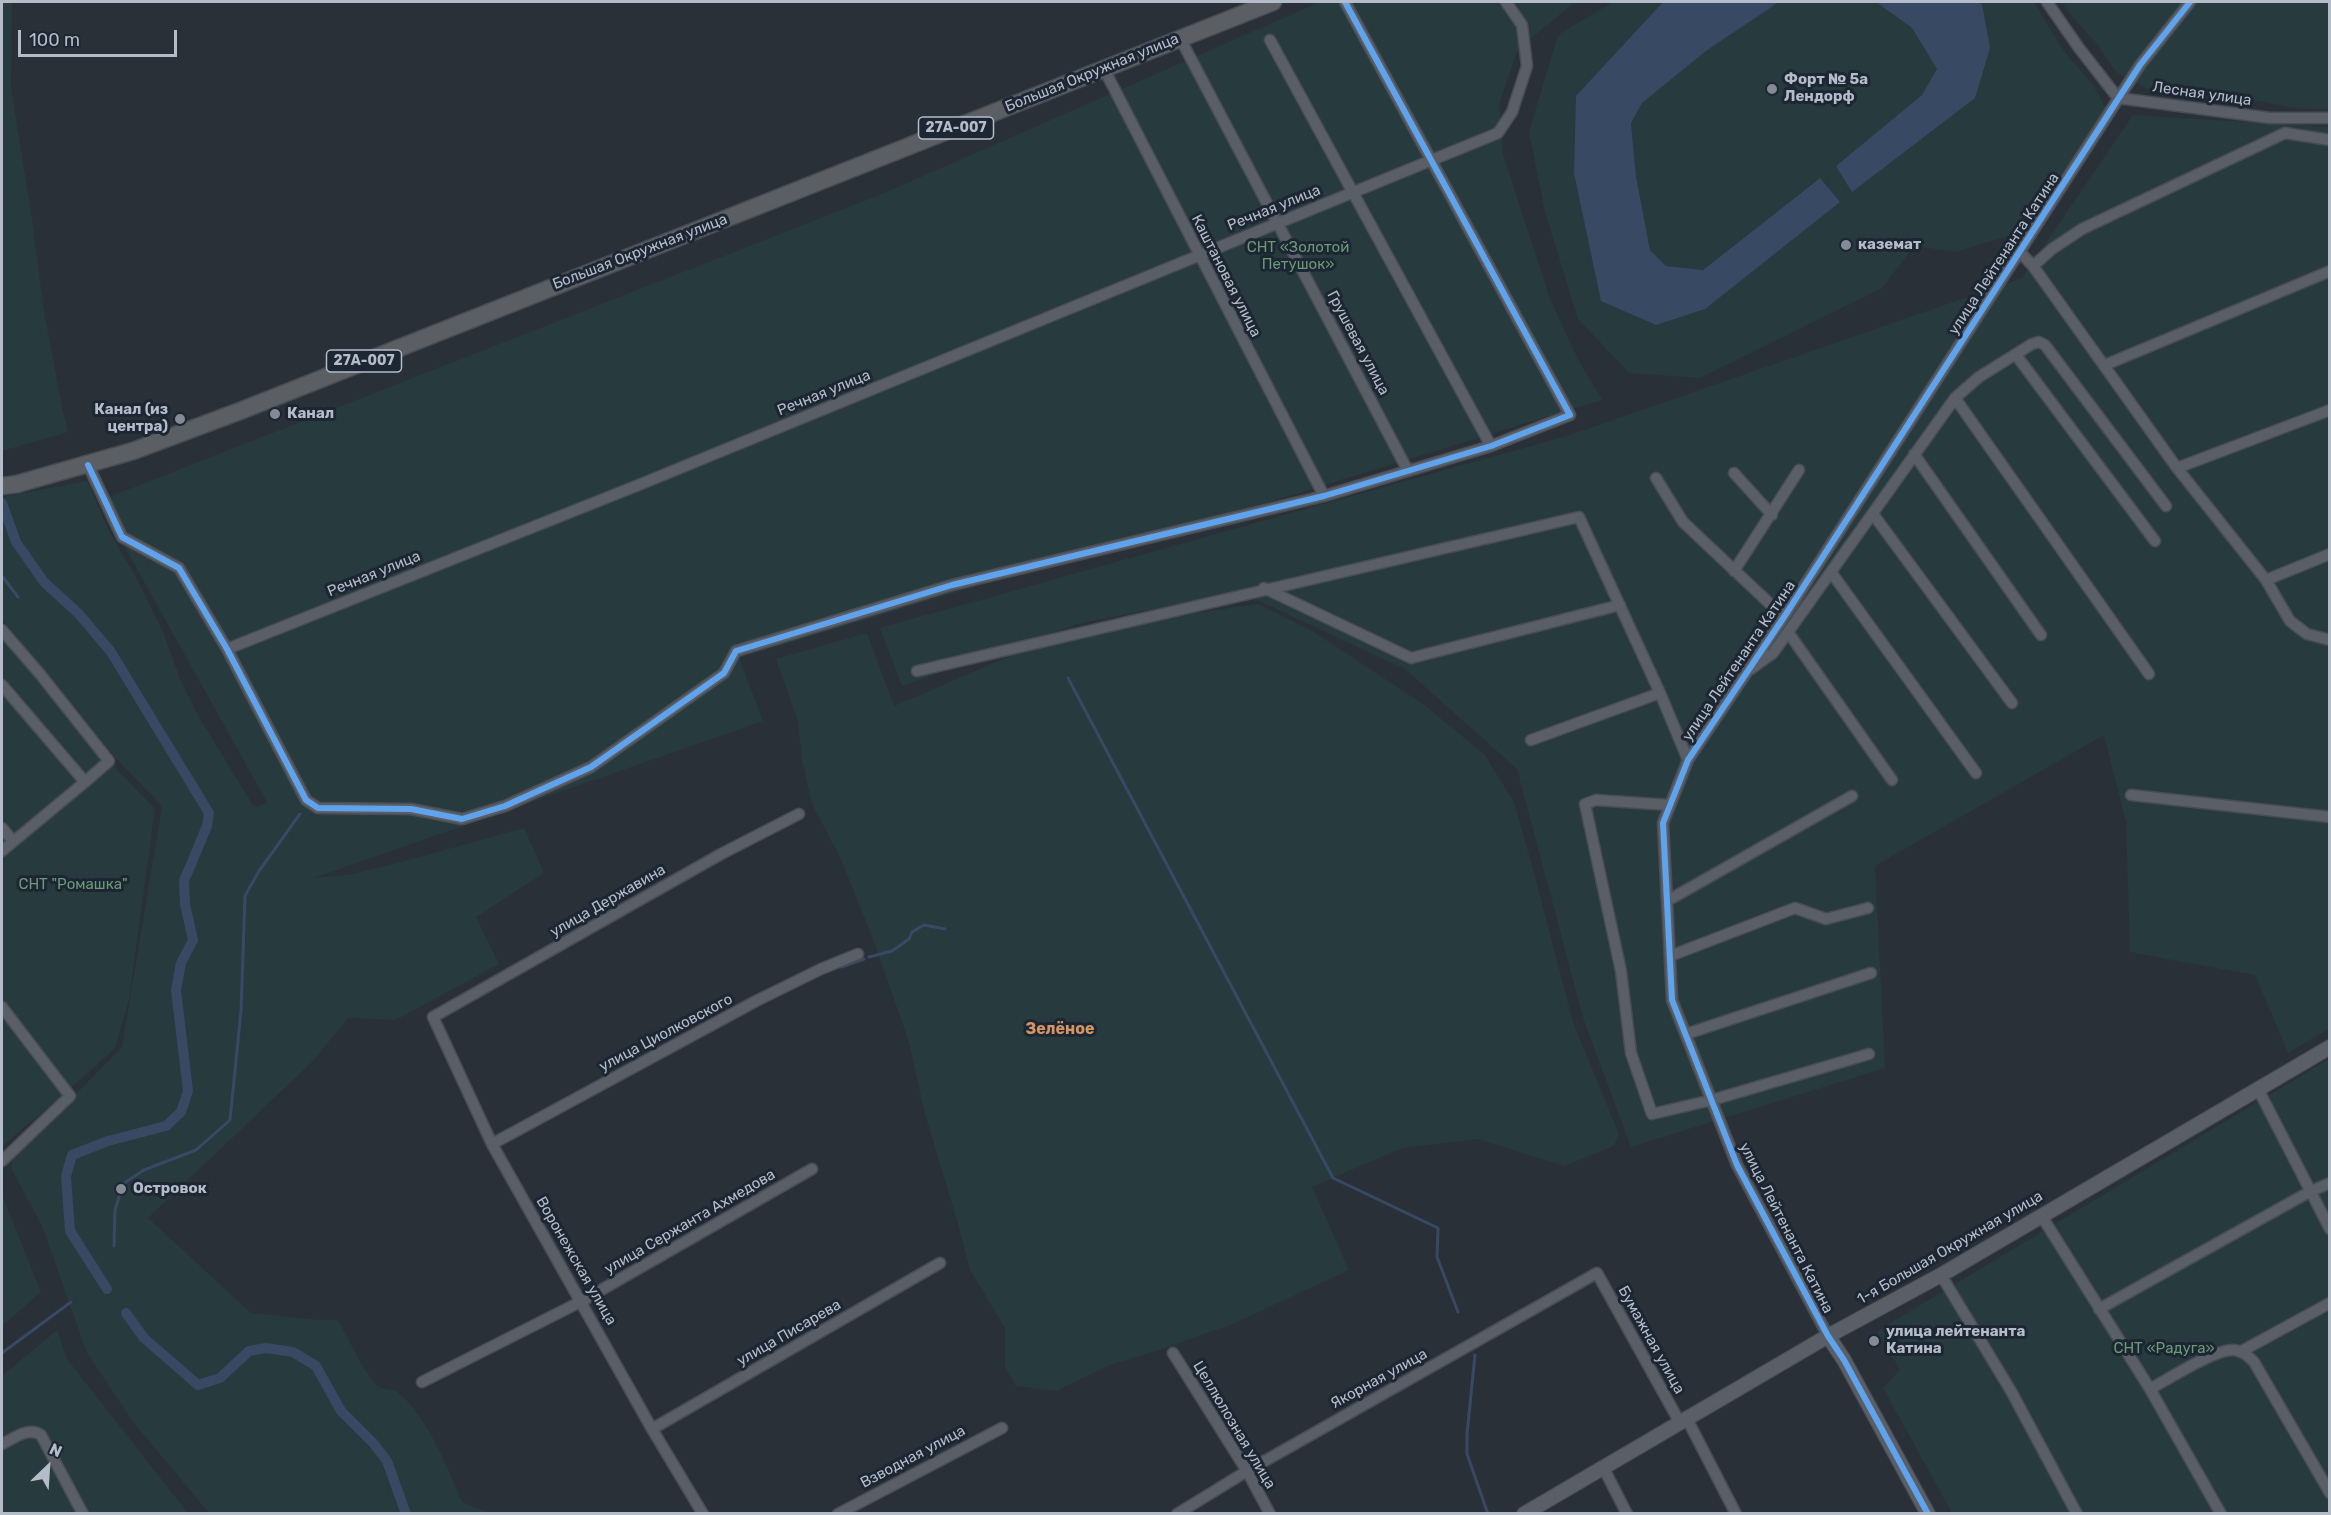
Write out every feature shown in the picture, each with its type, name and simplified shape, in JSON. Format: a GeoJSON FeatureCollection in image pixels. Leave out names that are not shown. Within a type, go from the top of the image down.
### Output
{"type":"FeatureCollection","features":[{"type":"Feature","properties":{"kind":"highway","name":"Большая Окружная улица"},"geometry":{"type":"LineString","coordinates":[[9,485],[133,451],[240,411],[1273,2]]}},
{"type":"Feature","properties":{"kind":"street"},"geometry":{"type":"LineString","coordinates":[[88,465],[122,537],[179,568],[227,649],[306,800],[311,805],[318,808],[411,809],[462,819],[505,806],[591,767],[724,673],[735,651],[952,585],[1324,496],[1491,446],[1570,415],[1345,2]]}},
{"type":"Feature","properties":{"kind":"street","name":"Речная улица"},"geometry":{"type":"LineString","coordinates":[[227,649],[641,484],[1498,133],[1512,112],[1527,66],[1522,25],[1506,2]]}},
{"type":"Feature","properties":{"kind":"street"},"geometry":{"type":"LineString","coordinates":[[2047,2],[2118,98]]}},
{"type":"Feature","properties":{"kind":"street","name":"улица Лейтенанта Катина"},"geometry":{"type":"LineString","coordinates":[[1928,1514],[1844,1360],[1828,1336],[1737,1165],[1672,1000],[1663,822],[1688,760],[1784,617],[2118,98],[2162,34],[2183,13],[2190,2]]}},
{"type":"Feature","properties":{"kind":"street","name":"Грушевая улица"},"geometry":{"type":"LineString","coordinates":[[1180,38],[1408,471]]}},
{"type":"Feature","properties":{"kind":"street"},"geometry":{"type":"LineString","coordinates":[[1270,40],[1491,446]]}},
{"type":"Feature","properties":{"kind":"street","name":"Каштановая улица"},"geometry":{"type":"LineString","coordinates":[[1104,69],[1324,496]]}},
{"type":"Feature","properties":{"kind":"street","name":"Лесная улица"},"geometry":{"type":"LineString","coordinates":[[2118,98],[2270,118],[2330,118]]}},
{"type":"Feature","properties":{"kind":"street"},"geometry":{"type":"LineString","coordinates":[[2033,266],[2052,249],[2082,229],[2285,132],[2330,140]]}},
{"type":"Feature","properties":{"kind":"street"},"geometry":{"type":"LineString","coordinates":[[2020,252],[2033,266],[2105,365],[2177,468],[2266,580],[2290,621],[2307,634],[2330,640]]}},
{"type":"Feature","properties":{"kind":"street"},"geometry":{"type":"LineString","coordinates":[[2105,365],[2330,271]]}},
{"type":"Feature","properties":{"kind":"street"},"geometry":{"type":"LineString","coordinates":[[1743,675],[1773,652],[1955,398],[1979,377],[2032,344],[2039,342],[2046,345],[2166,506]]}},
{"type":"Feature","properties":{"kind":"street"},"geometry":{"type":"LineString","coordinates":[[2016,355],[2156,541]]}},
{"type":"Feature","properties":{"kind":"street"},"geometry":{"type":"LineString","coordinates":[[1955,398],[2149,674]]}},
{"type":"Feature","properties":{"kind":"street"},"geometry":{"type":"LineString","coordinates":[[2177,468],[2330,411]]}},
{"type":"Feature","properties":{"kind":"street"},"geometry":{"type":"LineString","coordinates":[[1914,454],[2041,635]]}},
{"type":"Feature","properties":{"kind":"street"},"geometry":{"type":"LineString","coordinates":[[1734,571],[1799,470]]}},
{"type":"Feature","properties":{"kind":"street"},"geometry":{"type":"LineString","coordinates":[[1734,473],[1772,515]]}},
{"type":"Feature","properties":{"kind":"street"},"geometry":{"type":"LineString","coordinates":[[1656,478],[1683,522],[1784,617]]}},
{"type":"Feature","properties":{"kind":"street"},"geometry":{"type":"LineString","coordinates":[[1873,514],[2012,703]]}},
{"type":"Feature","properties":{"kind":"street"},"geometry":{"type":"LineString","coordinates":[[917,671],[1264,588],[1579,517],[1660,693],[1688,760]]}},
{"type":"Feature","properties":{"kind":"street"},"geometry":{"type":"LineString","coordinates":[[2266,580],[2330,554]]}},
{"type":"Feature","properties":{"kind":"street"},"geometry":{"type":"LineString","coordinates":[[1831,572],[1976,773]]}},
{"type":"Feature","properties":{"kind":"street"},"geometry":{"type":"LineString","coordinates":[[1264,588],[1411,658],[1620,605]]}},
{"type":"Feature","properties":{"kind":"street"},"geometry":{"type":"LineString","coordinates":[[2,630],[109,761],[2,851]]}},
{"type":"Feature","properties":{"kind":"street"},"geometry":{"type":"LineString","coordinates":[[1788,632],[1892,780]]}},
{"type":"Feature","properties":{"kind":"street"},"geometry":{"type":"LineString","coordinates":[[2,685],[85,782]]}},
{"type":"Feature","properties":{"kind":"street"},"geometry":{"type":"LineString","coordinates":[[1531,740],[1660,693]]}},
{"type":"Feature","properties":{"kind":"street"},"geometry":{"type":"LineString","coordinates":[[2131,795],[2330,817]]}},
{"type":"Feature","properties":{"kind":"street"},"geometry":{"type":"LineString","coordinates":[[1667,901],[1852,796]]}},
{"type":"Feature","properties":{"kind":"street"},"geometry":{"type":"LineString","coordinates":[[1669,805],[1596,800],[1585,804],[1621,971],[1631,1053],[1652,1114],[1712,1100],[1869,1054]]}},
{"type":"Feature","properties":{"kind":"street","name":"улица Державина"},"geometry":{"type":"LineString","coordinates":[[433,1017],[721,854],[799,814]]}},
{"type":"Feature","properties":{"kind":"street"},"geometry":{"type":"LineString","coordinates":[[2,828],[13,841]]}},
{"type":"Feature","properties":{"kind":"street"},"geometry":{"type":"LineString","coordinates":[[1670,956],[1795,908],[1826,919],[1868,908]]}},
{"type":"Feature","properties":{"kind":"street","name":"улица Циолковского"},"geometry":{"type":"LineString","coordinates":[[492,1144],[756,1001],[821,969],[858,954]]}},
{"type":"Feature","properties":{"kind":"street"},"geometry":{"type":"LineString","coordinates":[[1686,1034],[1871,973]]}},
{"type":"Feature","properties":{"kind":"street"},"geometry":{"type":"LineString","coordinates":[[2,1007],[70,1096],[2,1161]]}},
{"type":"Feature","properties":{"kind":"street","name":"Воронежская улица"},"geometry":{"type":"LineString","coordinates":[[433,1017],[492,1144],[703,1514]]}},
{"type":"Feature","properties":{"kind":"street","name":"1-я Большая Окружная улица"},"geometry":{"type":"LineString","coordinates":[[1524,1514],[1683,1419],[1828,1336],[1941,1275],[2330,1047]]}},
{"type":"Feature","properties":{"kind":"street"},"geometry":{"type":"LineString","coordinates":[[2258,1089],[2330,1229]]}},
{"type":"Feature","properties":{"kind":"street","name":"улица Сержанта Ахмедова"},"geometry":{"type":"LineString","coordinates":[[422,1382],[582,1301],[812,1169]]}},
{"type":"Feature","properties":{"kind":"street"},"geometry":{"type":"LineString","coordinates":[[2099,1309],[2311,1191],[2330,1183]]}},
{"type":"Feature","properties":{"kind":"street"},"geometry":{"type":"LineString","coordinates":[[2041,1215],[2150,1389],[2221,1514]]}},
{"type":"Feature","properties":{"kind":"street","name":"улица Писарева"},"geometry":{"type":"LineString","coordinates":[[652,1428],[940,1263]]}},
{"type":"Feature","properties":{"kind":"street","name":"Бумажная улица"},"geometry":{"type":"LineString","coordinates":[[1597,1273],[1736,1514]]}},
{"type":"Feature","properties":{"kind":"street","name":"Якорная улица"},"geometry":{"type":"LineString","coordinates":[[1177,1514],[1247,1471],[1597,1273]]}},
{"type":"Feature","properties":{"kind":"street"},"geometry":{"type":"LineString","coordinates":[[1941,1275],[2011,1391],[2077,1514]]}},
{"type":"Feature","properties":{"kind":"street"},"geometry":{"type":"LineString","coordinates":[[2240,1352],[2330,1302]]}},
{"type":"Feature","properties":{"kind":"street"},"geometry":{"type":"LineString","coordinates":[[2150,1389],[2220,1353],[2233,1350],[2240,1352],[2254,1362],[2330,1492]]}},
{"type":"Feature","properties":{"kind":"street","name":"Целлюлозная улица"},"geometry":{"type":"LineString","coordinates":[[1173,1353],[1247,1471],[1270,1514]]}},
{"type":"Feature","properties":{"kind":"street","name":"Взводная улица"},"geometry":{"type":"LineString","coordinates":[[846,1512],[1002,1428]]}},
{"type":"Feature","properties":{"kind":"street"},"geometry":{"type":"LineString","coordinates":[[2,1444],[29,1431],[36,1431],[41,1435],[82,1513]]}},
{"type":"Feature","properties":{"kind":"street"},"geometry":{"type":"LineString","coordinates":[[1603,1467],[1627,1514]]}},
{"type":"Feature","properties":{"kind":"green space"},"geometry":{"type":"Polygon","coordinates":[[[2,2],[12,2],[11,88],[43,305],[68,432],[2,451],[2,2]]]}},
{"type":"Feature","properties":{"kind":"green space","name":"СНТ «Золотой Петушок»"},"geometry":{"type":"Polygon","coordinates":[[[1320,2],[1575,2],[1518,49],[1499,104],[1503,154],[1550,299],[1579,361],[1602,400],[1158,536],[1079,555],[739,658],[763,721],[314,878],[347,875],[394,864],[524,828],[544,873],[476,917],[499,964],[396,1020],[348,1018],[314,1060],[148,1218],[251,1313],[338,1320],[374,1382],[381,1388],[397,1392],[417,1413],[435,1442],[462,1502],[490,1513],[209,1513],[133,1422],[86,1351],[43,1228],[11,1168],[13,1158],[122,1047],[162,806],[114,756],[2,619],[2,497],[87,481],[110,533],[136,577],[163,632],[180,679],[200,719],[253,805],[258,807],[267,802],[99,501],[882,194],[1320,2]]]}},
{"type":"Feature","properties":{"kind":"green space"},"geometry":{"type":"Polygon","coordinates":[[[1613,2],[1663,2],[1577,96],[1656,325],[1819,178],[1703,270],[1666,266],[1650,250],[1636,176],[1631,123],[1642,103],[1706,51],[1779,2],[1876,2],[1912,28],[1938,69],[1922,95],[1836,166],[1974,98],[1982,5],[1977,2],[2034,2],[2063,50],[2093,85],[2108,112],[2026,230],[1956,252],[1914,246],[1882,288],[1700,378],[1629,373],[1578,319],[1545,212],[1529,132],[1558,35],[1613,2]]]}},
{"type":"Feature","properties":{"kind":"green space"},"geometry":{"type":"Polygon","coordinates":[[[2062,2],[2329,2],[2329,110],[2289,107],[2229,95],[2147,89],[2116,72],[2097,44],[2062,2]]]}},
{"type":"Feature","properties":{"kind":"green space"},"geometry":{"type":"Polygon","coordinates":[[[2133,115],[2329,127],[2330,1028],[2288,1053],[2255,975],[2130,952],[2126,822],[2104,735],[1875,866],[1885,1068],[1631,1147],[1584,1021],[1517,769],[1405,669],[1240,592],[1077,624],[902,686],[880,628],[1570,435],[2022,278],[2133,115]]]}},
{"type":"Feature","properties":{"kind":"green space"},"geometry":{"type":"Polygon","coordinates":[[[1258,604],[1314,632],[1423,704],[1484,754],[1514,802],[1573,1022],[1619,1134],[1614,1146],[1564,1166],[1478,1139],[1402,1148],[1312,1187],[1349,1270],[1233,1324],[1112,1364],[1056,1391],[1016,1386],[1005,1367],[1005,1328],[970,1270],[925,1114],[909,1042],[873,939],[840,857],[812,804],[802,760],[798,721],[776,659],[867,633],[894,706],[1005,659],[1073,636],[1188,614],[1258,604]]]}},
{"type":"Feature","properties":{"kind":"green space","name":"СНТ \"Ромашка\""},"geometry":{"type":"Polygon","coordinates":[[[2,627],[109,761],[155,809],[129,999],[115,1048],[2,1146],[2,627]]]}},
{"type":"Feature","properties":{"kind":"green space","name":"СНТ «Радуга»"},"geometry":{"type":"Polygon","coordinates":[[[2329,1059],[2329,1513],[1952,1513],[1883,1388],[1900,1370],[1877,1331],[2329,1059]]]}},
{"type":"Feature","properties":{"kind":"green space"},"geometry":{"type":"Polygon","coordinates":[[[2,1195],[41,1292],[2,1326],[2,1195]]]}},
{"type":"Feature","properties":{"kind":"green space"},"geometry":{"type":"Polygon","coordinates":[[[57,1330],[67,1359],[188,1513],[2,1514],[2,1376],[57,1330]]]}},
{"type":"Feature","properties":{"kind":"water"},"geometry":{"type":"Polygon","coordinates":[[[1663,2],[1779,2],[1706,51],[1642,103],[1631,123],[1636,176],[1650,250],[1666,266],[1703,270],[1820,178],[1840,202],[1705,309],[1656,325],[1601,301],[1574,173],[1576,96],[1663,2]]]}},
{"type":"Feature","properties":{"kind":"water"},"geometry":{"type":"Polygon","coordinates":[[[1876,2],[1977,2],[1982,4],[1990,48],[1975,98],[1852,192],[1836,166],[1922,95],[1937,69],[1912,28],[1876,2]]]}},
{"type":"Feature","properties":{"kind":"waterway"},"geometry":{"type":"LineString","coordinates":[[2,503],[16,542],[44,582],[79,614],[111,652],[209,813],[207,826],[184,881],[185,904],[193,940],[181,963],[176,990],[188,1091],[181,1112],[166,1126],[108,1141],[72,1155],[66,1176],[70,1231],[107,1289]]}},
{"type":"Feature","properties":{"kind":"waterway"},"geometry":{"type":"LineString","coordinates":[[2,576],[18,597]]}},
{"type":"Feature","properties":{"kind":"waterway"},"geometry":{"type":"LineString","coordinates":[[1068,678],[1333,1178],[1438,1228],[1437,1257],[1458,1312]]}},
{"type":"Feature","properties":{"kind":"waterway"},"geometry":{"type":"LineString","coordinates":[[114,1246],[115,1210],[123,1184],[144,1170],[196,1150],[230,1120],[241,1011],[245,896],[259,871],[300,814]]}},
{"type":"Feature","properties":{"kind":"waterway"},"geometry":{"type":"LineString","coordinates":[[869,957],[892,951],[909,939],[912,932],[924,925],[945,929]]}},
{"type":"Feature","properties":{"kind":"waterway"},"geometry":{"type":"LineString","coordinates":[[842,967],[864,959]]}},
{"type":"Feature","properties":{"kind":"waterway"},"geometry":{"type":"LineString","coordinates":[[2,1353],[71,1302]]}},
{"type":"Feature","properties":{"kind":"waterway"},"geometry":{"type":"LineString","coordinates":[[126,1313],[144,1338],[198,1385],[220,1378],[249,1351],[266,1348],[293,1352],[316,1366],[341,1411],[374,1444],[387,1461],[406,1514]]}},
{"type":"Feature","properties":{"kind":"waterway"},"geometry":{"type":"LineString","coordinates":[[1475,1355],[1467,1454],[1488,1514]]}},
{"type":"Feature","properties":{"kind":"cycle path"},"geometry":{"type":"LineString","coordinates":[[88,465],[122,537],[179,568],[227,649],[306,800],[318,808],[411,809],[462,819],[505,806],[591,767],[724,673],[736,651],[952,585],[1324,496],[1491,446],[1570,415],[1345,2]]}},
{"type":"Feature","properties":{"kind":"cycle path"},"geometry":{"type":"LineString","coordinates":[[1928,1514],[1844,1360],[1828,1336],[1737,1165],[1672,1000],[1663,823],[1688,760],[1784,617],[2140,65],[2190,2]]}},
{"type":"Feature","properties":{"kind":"place","name":"Форт № 5а Лендорф"},"geometry":{"type":"Point","coordinates":[1772,89]}},
{"type":"Feature","properties":{"kind":"place","name":"каземат"},"geometry":{"type":"Point","coordinates":[1846,245]}},
{"type":"Feature","properties":{"kind":"place","name":"Канал"},"geometry":{"type":"Point","coordinates":[275,414]}},
{"type":"Feature","properties":{"kind":"place","name":"Канал (из центра)"},"geometry":{"type":"Point","coordinates":[180,419]}},
{"type":"Feature","properties":{"kind":"place","name":"Островок"},"geometry":{"type":"Point","coordinates":[121,1189]}},
{"type":"Feature","properties":{"kind":"place","name":"улица лейтенанта Катина"},"geometry":{"type":"Point","coordinates":[1874,1341]}},
{"type":"Feature","properties":{"kind":"district","name":"Зелёное"},"geometry":{"type":"Point","coordinates":[1060,1029]}}]}
